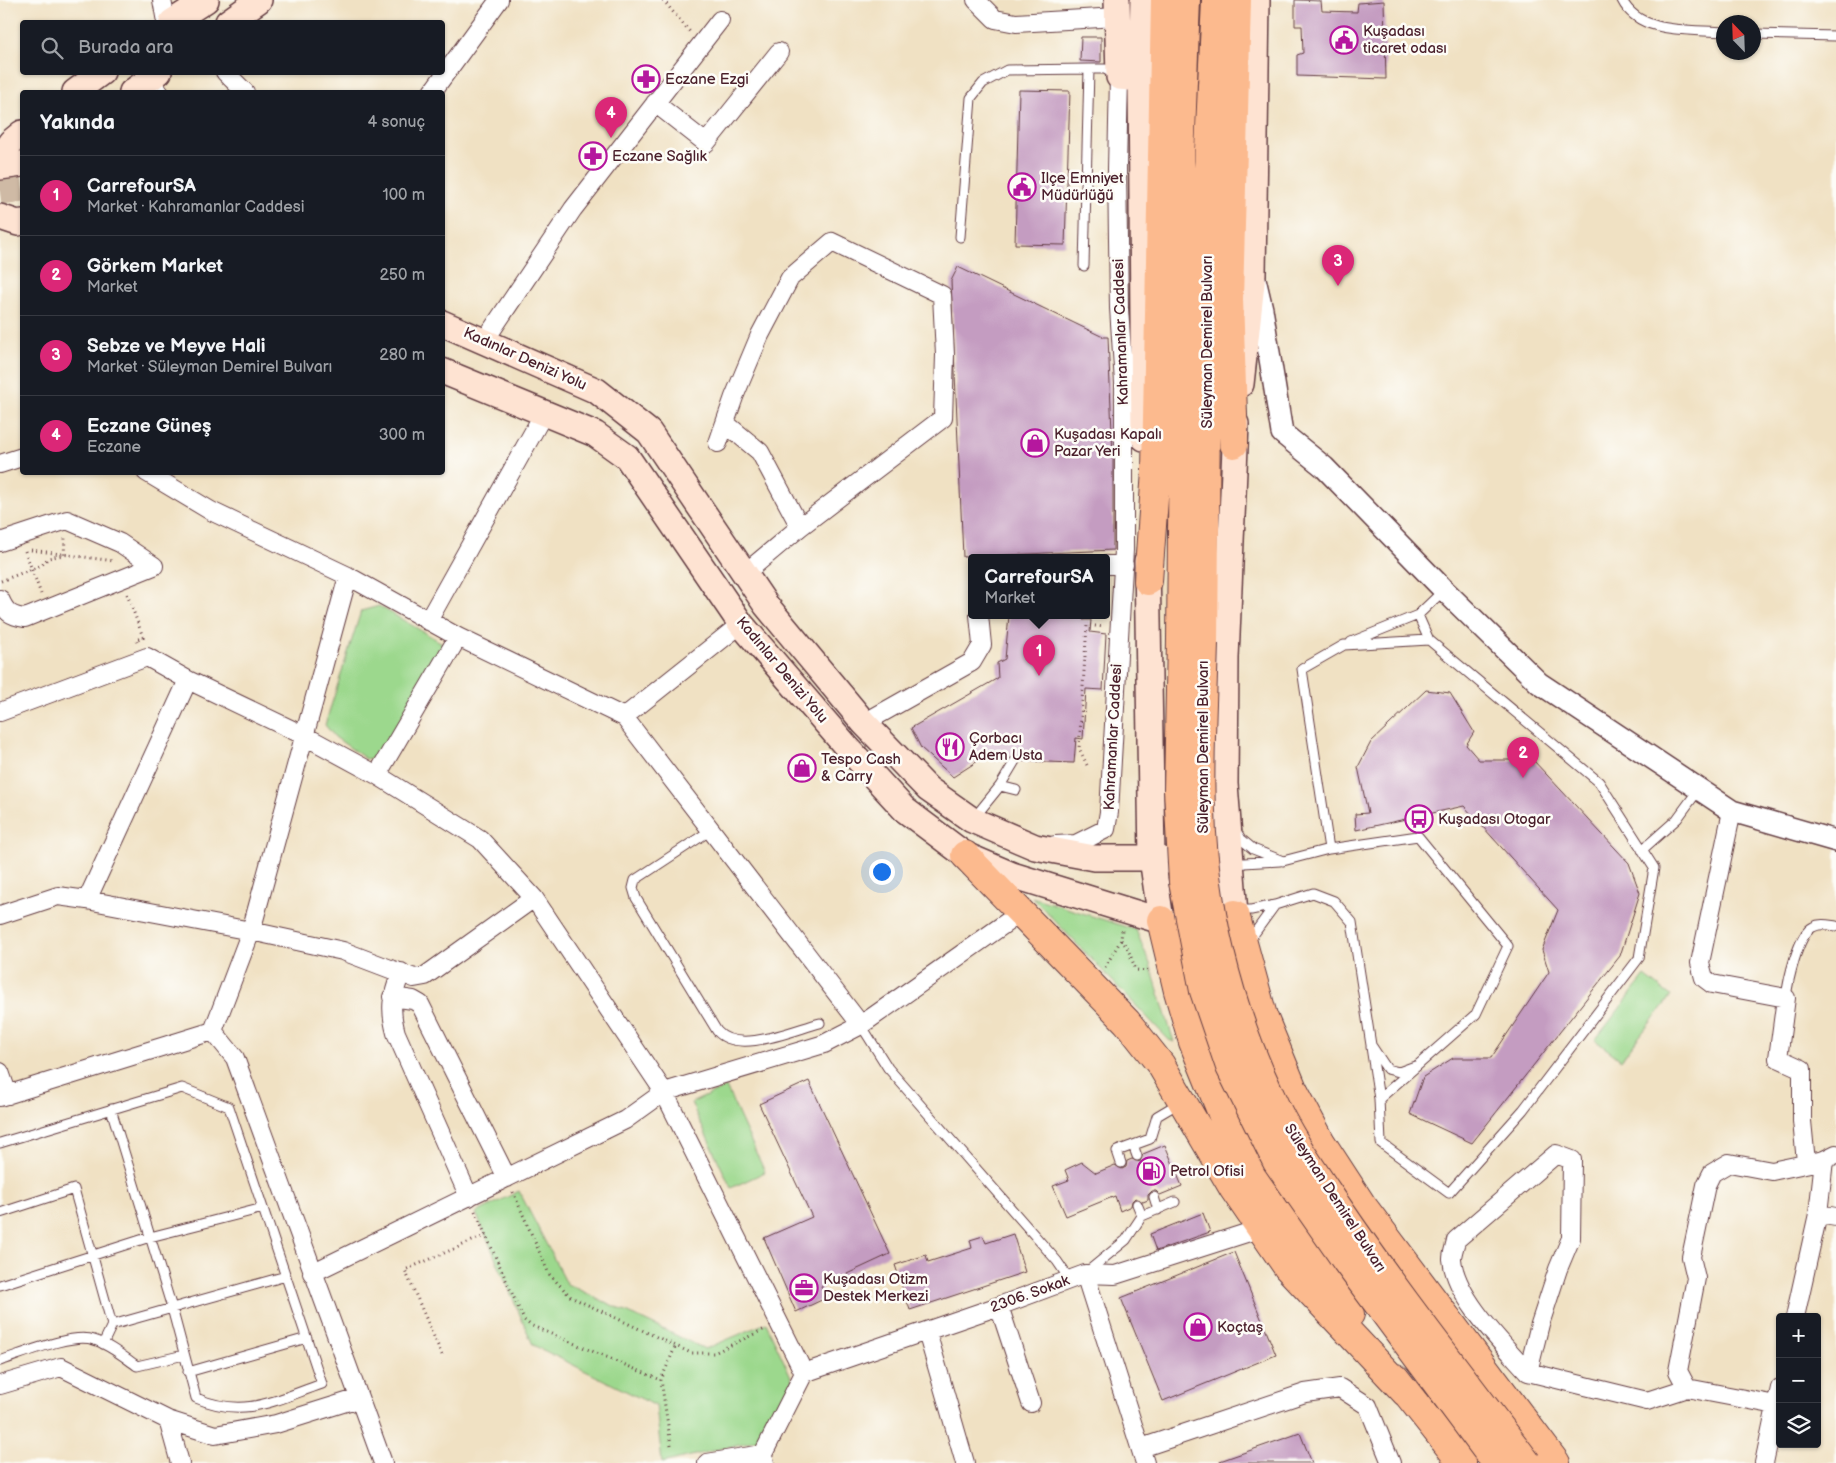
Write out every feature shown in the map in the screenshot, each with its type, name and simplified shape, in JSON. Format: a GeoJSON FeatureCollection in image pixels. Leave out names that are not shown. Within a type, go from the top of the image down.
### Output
{"type":"FeatureCollection","features":[{"type":"Feature","properties":{"kind":"highway"},"geometry":{"type":"LineString","coordinates":[[1148,581],[1156,471],[1165,0]]}},
{"type":"Feature","properties":{"kind":"highway","name":"Süleyman Demirel Bulvarı"},"geometry":{"type":"LineString","coordinates":[[1186,0],[1180,161],[1192,641],[1206,875],[1219,950],[1248,1039],[1270,1096],[1302,1155],[1365,1248],[1527,1463]]}},
{"type":"Feature","properties":{"kind":"highway","name":"Süleyman Demirel Bulvarı"},"geometry":{"type":"LineString","coordinates":[[1216,0],[1208,171],[1192,641],[1178,790],[1183,882],[1204,991],[1230,1067],[1277,1162],[1346,1261],[1496,1463]]}},
{"type":"Feature","properties":{"kind":"highway"},"geometry":{"type":"LineString","coordinates":[[1234,444],[1229,299],[1237,0]]}},
{"type":"Feature","properties":{"kind":"highway"},"geometry":{"type":"LineString","coordinates":[[965,855],[1127,1022],[1161,1065],[1259,1229],[1288,1268],[1406,1393]]}},
{"type":"Feature","properties":{"kind":"highway"},"geometry":{"type":"LineString","coordinates":[[1235,912],[1263,1016],[1293,1089],[1321,1142],[1362,1205],[1556,1463]]}},
{"type":"Feature","properties":{"kind":"highway"},"geometry":{"type":"LineString","coordinates":[[1161,920],[1178,991],[1193,1042],[1223,1116],[1251,1167],[1315,1264],[1406,1393],[1462,1463]]}},
{"type":"Feature","properties":{"kind":"highway"},"geometry":{"type":"LineString","coordinates":[[1193,1042],[1204,1014],[1217,1006],[1228,1003],[1243,1004],[1263,1016]]}},
{"type":"Feature","properties":{"kind":"main road"},"geometry":{"type":"LineString","coordinates":[[175,20],[206,0]]}},
{"type":"Feature","properties":{"kind":"main road"},"geometry":{"type":"LineString","coordinates":[[231,20],[259,0]]}},
{"type":"Feature","properties":{"kind":"main road"},"geometry":{"type":"LineString","coordinates":[[1143,0],[1130,78],[1143,383],[1148,581],[1145,740],[1151,804],[1152,858],[1161,920]]}},
{"type":"Feature","properties":{"kind":"main road"},"geometry":{"type":"LineString","coordinates":[[1235,912],[1224,784],[1234,444],[1253,274],[1257,0]]}},
{"type":"Feature","properties":{"kind":"main road","name":"Kahramanlar Caddesi"},"geometry":{"type":"LineString","coordinates":[[1117,9],[1130,78]]}},
{"type":"Feature","properties":{"kind":"main road"},"geometry":{"type":"LineString","coordinates":[[78,90],[98,75]]}},
{"type":"Feature","properties":{"kind":"main road"},"geometry":{"type":"LineString","coordinates":[[0,157],[11,142],[20,135]]}},
{"type":"Feature","properties":{"kind":"main road"},"geometry":{"type":"LineString","coordinates":[[0,167],[20,164]]}},
{"type":"Feature","properties":{"kind":"main road","name":"Kadınlar Denizi Yolu"},"geometry":{"type":"LineString","coordinates":[[445,324],[485,340],[597,391],[649,432],[766,605],[864,723],[928,789],[972,820],[1035,847],[1080,856],[1094,858],[1152,858],[1191,865],[1231,866]]}},
{"type":"Feature","properties":{"kind":"main road"},"geometry":{"type":"LineString","coordinates":[[445,341],[561,389],[649,432]]}},
{"type":"Feature","properties":{"kind":"main road"},"geometry":{"type":"LineString","coordinates":[[445,357],[509,384],[598,426],[627,457]]}},
{"type":"Feature","properties":{"kind":"main road","name":"Kadınlar Denizi Yolu"},"geometry":{"type":"LineString","coordinates":[[445,372],[595,434],[627,457],[741,624],[846,746],[905,810],[965,855],[1012,875],[1184,928],[1199,928],[1223,922],[1235,912]]}},
{"type":"Feature","properties":{"kind":"main road"},"geometry":{"type":"LineString","coordinates":[[1080,856],[1122,848],[1140,837],[1151,804]]}},
{"type":"Feature","properties":{"kind":"street"},"geometry":{"type":"LineString","coordinates":[[162,0],[166,20]]}},
{"type":"Feature","properties":{"kind":"street"},"geometry":{"type":"LineString","coordinates":[[445,74],[499,0]]}},
{"type":"Feature","properties":{"kind":"street"},"geometry":{"type":"LineString","coordinates":[[976,0],[995,19],[1016,23],[1117,9]]}},
{"type":"Feature","properties":{"kind":"street"},"geometry":{"type":"LineString","coordinates":[[485,340],[572,209],[720,20]]}},
{"type":"Feature","properties":{"kind":"street"},"geometry":{"type":"LineString","coordinates":[[655,103],[706,143],[779,52]]}},
{"type":"Feature","properties":{"kind":"street"},"geometry":{"type":"LineString","coordinates":[[228,75],[244,90]]}},
{"type":"Feature","properties":{"kind":"street"},"geometry":{"type":"LineString","coordinates":[[433,90],[444,75]]}},
{"type":"Feature","properties":{"kind":"street","name":"Kahramanlar Caddesi"},"geometry":{"type":"LineString","coordinates":[[1035,847],[1076,844],[1106,829],[1109,812],[1115,565],[1124,384],[1119,308],[1117,170],[1130,78]]}},
{"type":"Feature","properties":{"kind":"street"},"geometry":{"type":"LineString","coordinates":[[718,443],[724,423],[760,335],[790,278],[832,242],[942,295],[945,355],[943,418],[800,527],[744,574]]}},
{"type":"Feature","properties":{"kind":"street"},"geometry":{"type":"LineString","coordinates":[[1253,274],[1262,309],[1282,433],[1324,467],[1444,590],[1538,682],[1732,811],[1836,841]]}},
{"type":"Feature","properties":{"kind":"street"},"geometry":{"type":"LineString","coordinates":[[428,620],[544,413]]}},
{"type":"Feature","properties":{"kind":"street"},"geometry":{"type":"LineString","coordinates":[[724,423],[760,452],[800,527]]}},
{"type":"Feature","properties":{"kind":"street"},"geometry":{"type":"LineString","coordinates":[[0,464],[20,458]]}},
{"type":"Feature","properties":{"kind":"street"},"geometry":{"type":"LineString","coordinates":[[151,475],[211,511],[348,576],[458,637],[624,717],[861,1025]]}},
{"type":"Feature","properties":{"kind":"street"},"geometry":{"type":"LineString","coordinates":[[0,598],[4,609],[10,616],[25,618],[47,611],[154,566],[120,543],[67,520],[15,544]]}},
{"type":"Feature","properties":{"kind":"street"},"geometry":{"type":"LineString","coordinates":[[213,1031],[251,931],[348,576]]}},
{"type":"Feature","properties":{"kind":"street"},"geometry":{"type":"LineString","coordinates":[[624,717],[766,605]]}},
{"type":"Feature","properties":{"kind":"street"},"geometry":{"type":"LineString","coordinates":[[864,723],[972,662],[982,645],[979,619]]}},
{"type":"Feature","properties":{"kind":"street"},"geometry":{"type":"LineString","coordinates":[[378,775],[458,637]]}},
{"type":"Feature","properties":{"kind":"street"},"geometry":{"type":"LineString","coordinates":[[0,712],[147,657],[188,680],[305,736],[378,775],[480,839],[534,898],[664,1092],[804,1373],[764,1459],[707,1463]]}},
{"type":"Feature","properties":{"kind":"street"},"geometry":{"type":"LineString","coordinates":[[87,900],[188,680]]}},
{"type":"Feature","properties":{"kind":"street"},"geometry":{"type":"LineString","coordinates":[[1732,811],[1700,963],[1704,978],[1712,984],[1786,998],[1778,1058],[1802,1070],[1802,1121],[1806,1162]]}},
{"type":"Feature","properties":{"kind":"street"},"geometry":{"type":"LineString","coordinates":[[0,915],[58,896],[87,900],[251,931],[343,951],[414,978],[425,976],[534,898]]}},
{"type":"Feature","properties":{"kind":"street"},"geometry":{"type":"LineString","coordinates":[[312,1273],[625,1120],[664,1092],[824,1044],[861,1025],[1020,913]]}},
{"type":"Feature","properties":{"kind":"street"},"geometry":{"type":"LineString","coordinates":[[401,972],[392,997],[390,1012],[396,1033],[468,1196]]}},
{"type":"Feature","properties":{"kind":"street"},"geometry":{"type":"LineString","coordinates":[[392,997],[413,1000],[420,1004],[507,1178]]}},
{"type":"Feature","properties":{"kind":"street"},"geometry":{"type":"LineString","coordinates":[[0,1072],[4,1096],[213,1031]]}},
{"type":"Feature","properties":{"kind":"street"},"geometry":{"type":"LineString","coordinates":[[213,1031],[235,1058],[383,1463]]}},
{"type":"Feature","properties":{"kind":"street"},"geometry":{"type":"LineString","coordinates":[[1528,1372],[1543,1314],[1571,1238],[1572,1160],[1556,1154],[1456,1240],[1452,1259],[1457,1280],[1470,1303],[1528,1372],[1646,1401],[1686,1388],[1776,1397]]}},
{"type":"Feature","properties":{"kind":"street"},"geometry":{"type":"LineString","coordinates":[[1686,1388],[1678,1371],[1696,1278],[1691,1257],[1706,1185],[1712,1173],[1729,1163],[1772,1171],[1830,1157],[1796,1313]]}},
{"type":"Feature","properties":{"kind":"street"},"geometry":{"type":"LineString","coordinates":[[1818,1214],[1836,1217]]}},
{"type":"Feature","properties":{"kind":"street","name":"2306. Sokak"},"geometry":{"type":"LineString","coordinates":[[804,1373],[927,1332],[1077,1277],[1115,1275],[1259,1229]]}},
{"type":"Feature","properties":{"kind":"street"},"geometry":{"type":"LineString","coordinates":[[1077,1277],[1143,1455],[1305,1393],[1340,1388],[1368,1406],[1391,1463]]}},
{"type":"Feature","properties":{"kind":"street"},"geometry":{"type":"LineString","coordinates":[[999,1306],[1031,1403]]}},
{"type":"Feature","properties":{"kind":"street"},"geometry":{"type":"LineString","coordinates":[[927,1332],[965,1463]]}},
{"type":"Feature","properties":{"kind":"street"},"geometry":{"type":"LineString","coordinates":[[0,1385],[61,1367],[168,1420],[215,1435],[276,1424],[359,1398]]}},
{"type":"Feature","properties":{"kind":"street"},"geometry":{"type":"LineString","coordinates":[[1764,1463],[1777,1403]]}},
{"type":"Feature","properties":{"kind":"street"},"geometry":{"type":"LineString","coordinates":[[168,1420],[180,1463]]}},
{"type":"Feature","properties":{"kind":"lane"},"geometry":{"type":"LineString","coordinates":[[1622,0],[1629,11],[1651,24],[1716,31]]}},
{"type":"Feature","properties":{"kind":"lane"},"geometry":{"type":"LineString","coordinates":[[1761,34],[1836,36]]}},
{"type":"Feature","properties":{"kind":"lane"},"geometry":{"type":"LineString","coordinates":[[1084,266],[1089,69]]}},
{"type":"Feature","properties":{"kind":"lane"},"geometry":{"type":"LineString","coordinates":[[960,237],[971,98],[983,83],[1007,70],[1106,69],[1130,78]]}},
{"type":"Feature","properties":{"kind":"lane"},"geometry":{"type":"LineString","coordinates":[[1329,850],[1302,669],[1344,645],[1418,615],[1444,590]]}},
{"type":"Feature","properties":{"kind":"lane"},"geometry":{"type":"LineString","coordinates":[[1235,912],[1275,905],[1314,893],[1334,901],[1352,922],[1379,1099],[1381,1143],[1449,1193],[1523,1110],[1639,958],[1654,868],[1598,782],[1430,640],[1418,615]]}},
{"type":"Feature","properties":{"kind":"lane"},"geometry":{"type":"LineString","coordinates":[[1344,645],[1430,640]]}},
{"type":"Feature","properties":{"kind":"lane"},"geometry":{"type":"LineString","coordinates":[[1139,683],[1139,675],[1148,656]]}},
{"type":"Feature","properties":{"kind":"lane"},"geometry":{"type":"LineString","coordinates":[[972,820],[1000,786],[1015,760]]}},
{"type":"Feature","properties":{"kind":"lane"},"geometry":{"type":"LineString","coordinates":[[1224,784],[1227,818],[1241,840],[1253,849],[1283,861]]}},
{"type":"Feature","properties":{"kind":"lane"},"geometry":{"type":"LineString","coordinates":[[1000,786],[1016,790]]}},
{"type":"Feature","properties":{"kind":"lane"},"geometry":{"type":"LineString","coordinates":[[1642,850],[1677,819],[1699,789]]}},
{"type":"Feature","properties":{"kind":"lane"},"geometry":{"type":"LineString","coordinates":[[711,830],[635,880],[633,888],[636,898],[717,1031],[726,1039],[750,1042],[820,1023]]}},
{"type":"Feature","properties":{"kind":"lane"},"geometry":{"type":"LineString","coordinates":[[1231,866],[1244,863],[1283,861],[1329,850],[1418,836],[1508,946],[1476,1014],[1379,1099]]}},
{"type":"Feature","properties":{"kind":"lane"},"geometry":{"type":"LineString","coordinates":[[1246,957],[1252,938],[1275,905]]}},
{"type":"Feature","properties":{"kind":"lane"},"geometry":{"type":"LineString","coordinates":[[1786,998],[1803,935],[1820,924],[1836,926]]}},
{"type":"Feature","properties":{"kind":"lane"},"geometry":{"type":"LineString","coordinates":[[861,1025],[888,1068],[1057,1261],[1077,1277],[1126,1240],[1142,1216],[1175,1202]]}},
{"type":"Feature","properties":{"kind":"lane"},"geometry":{"type":"LineString","coordinates":[[1371,1045],[1387,1069],[1398,1072],[1418,1065]]}},
{"type":"Feature","properties":{"kind":"lane"},"geometry":{"type":"LineString","coordinates":[[0,1143],[111,1109],[182,1088],[229,1108],[322,1384],[261,1405],[238,1409],[215,1406],[196,1398],[172,1308],[111,1109]]}},
{"type":"Feature","properties":{"kind":"lane"},"geometry":{"type":"LineString","coordinates":[[1121,1163],[1117,1151],[1150,1139],[1157,1116],[1183,1100]]}},
{"type":"Feature","properties":{"kind":"lane"},"geometry":{"type":"LineString","coordinates":[[1133,1145],[1137,1156]]}},
{"type":"Feature","properties":{"kind":"lane"},"geometry":{"type":"LineString","coordinates":[[0,1213],[74,1188],[112,1325],[103,1344]]}},
{"type":"Feature","properties":{"kind":"lane"},"geometry":{"type":"LineString","coordinates":[[1154,1197],[1158,1210]]}},
{"type":"Feature","properties":{"kind":"lane"},"geometry":{"type":"LineString","coordinates":[[1137,1204],[1142,1216]]}},
{"type":"Feature","properties":{"kind":"lane"},"geometry":{"type":"LineString","coordinates":[[0,1285],[150,1236],[263,1208]]}},
{"type":"Feature","properties":{"kind":"lane"},"geometry":{"type":"LineString","coordinates":[[112,1325],[286,1276]]}},
{"type":"Feature","properties":{"kind":"lane"},"geometry":{"type":"LineString","coordinates":[[188,1372],[307,1338]]}},
{"type":"Feature","properties":{"kind":"lane"},"geometry":{"type":"LineString","coordinates":[[0,1360],[71,1339],[93,1339],[138,1366],[184,1355]]}},
{"type":"Feature","properties":{"kind":"path"},"geometry":{"type":"LineString","coordinates":[[663,0],[700,45]]}},
{"type":"Feature","properties":{"kind":"path"},"geometry":{"type":"LineString","coordinates":[[15,544],[64,555],[122,562]]}},
{"type":"Feature","properties":{"kind":"path"},"geometry":{"type":"LineString","coordinates":[[15,544],[32,570],[47,611]]}},
{"type":"Feature","properties":{"kind":"path"},"geometry":{"type":"LineString","coordinates":[[0,581],[32,570],[42,565],[48,558],[64,555]]}},
{"type":"Feature","properties":{"kind":"path"},"geometry":{"type":"LineString","coordinates":[[130,600],[143,637],[136,640],[147,657]]}},
{"type":"Feature","properties":{"kind":"path"},"geometry":{"type":"LineString","coordinates":[[1087,765],[1079,748],[1087,625],[1105,627]]}},
{"type":"Feature","properties":{"kind":"path"},"geometry":{"type":"LineString","coordinates":[[1102,972],[1121,940],[1123,924]]}},
{"type":"Feature","properties":{"kind":"path"},"geometry":{"type":"LineString","coordinates":[[1121,940],[1127,947],[1136,970],[1144,972]]}},
{"type":"Feature","properties":{"kind":"path"},"geometry":{"type":"LineString","coordinates":[[507,1178],[549,1274],[561,1290],[571,1298],[690,1353],[714,1353],[778,1322]]}},
{"type":"Feature","properties":{"kind":"path"},"geometry":{"type":"LineString","coordinates":[[468,1196],[524,1320],[530,1326],[661,1380]]}},
{"type":"Feature","properties":{"kind":"path"},"geometry":{"type":"LineString","coordinates":[[442,1355],[405,1270],[486,1235]]}},
{"type":"Feature","properties":{"kind":"path"},"geometry":{"type":"LineString","coordinates":[[672,1445],[661,1380],[676,1345]]}},
{"type":"Feature","properties":{"kind":"green space"},"geometry":{"type":"Polygon","coordinates":[[[379,606],[444,644],[381,756],[366,759],[335,737],[325,725],[361,611],[379,606]]]}},
{"type":"Feature","properties":{"kind":"green space"},"geometry":{"type":"Polygon","coordinates":[[[1032,897],[1136,930],[1150,964],[1174,1042],[1169,1040],[1032,897]]]}},
{"type":"Feature","properties":{"kind":"green space"},"geometry":{"type":"Polygon","coordinates":[[[1645,976],[1671,996],[1621,1060],[1595,1040],[1645,976]]]}},
{"type":"Feature","properties":{"kind":"green space"},"geometry":{"type":"Polygon","coordinates":[[[726,1087],[765,1172],[731,1188],[691,1103],[726,1087]]]}},
{"type":"Feature","properties":{"kind":"green space"},"geometry":{"type":"Polygon","coordinates":[[[519,1191],[567,1284],[705,1349],[766,1323],[793,1381],[765,1438],[662,1463],[656,1406],[533,1345],[476,1213],[519,1191]]]}},
{"type":"Feature","properties":{"kind":"building","name":"Kuşadası ticaret odası"},"geometry":{"type":"Polygon","coordinates":[[[1295,0],[1321,1],[1322,11],[1357,12],[1358,3],[1384,1],[1386,79],[1297,76],[1297,55],[1303,53],[1302,26],[1295,26],[1295,0]]]}},
{"type":"Feature","properties":{"kind":"building"},"geometry":{"type":"Polygon","coordinates":[[[1081,37],[1101,37],[1101,62],[1080,61],[1081,37]]]}},
{"type":"Feature","properties":{"kind":"building"},"geometry":{"type":"Polygon","coordinates":[[[1019,90],[1070,91],[1065,245],[1015,244],[1019,90]]]}},
{"type":"Feature","properties":{"kind":"building","name":"Kuşadası Kapalı Pazar Yeri"},"geometry":{"type":"Polygon","coordinates":[[[958,267],[1103,337],[1108,337],[1113,456],[1113,550],[1027,554],[968,554],[968,557],[963,557],[951,281],[958,267]]]}},
{"type":"Feature","properties":{"kind":"building"},"geometry":{"type":"Polygon","coordinates":[[[1009,619],[1091,620],[1090,632],[1106,634],[1103,690],[1086,689],[1083,739],[1076,738],[1074,763],[1021,761],[1019,756],[1015,755],[1008,760],[981,759],[953,777],[921,748],[911,728],[998,678],[997,663],[1005,659],[1009,619]]]}},
{"type":"Feature","properties":{"kind":"building"},"geometry":{"type":"Polygon","coordinates":[[[1426,690],[1450,693],[1474,732],[1466,745],[1479,760],[1533,760],[1629,863],[1640,893],[1620,956],[1472,1143],[1410,1114],[1423,1077],[1453,1058],[1491,1058],[1549,972],[1542,950],[1558,910],[1464,806],[1356,830],[1355,814],[1368,813],[1358,767],[1371,742],[1426,690]]]}},
{"type":"Feature","properties":{"kind":"building"},"geometry":{"type":"Polygon","coordinates":[[[809,1081],[890,1254],[821,1286],[826,1298],[796,1312],[764,1238],[812,1217],[759,1104],[809,1081]]]}},
{"type":"Feature","properties":{"kind":"building"},"geometry":{"type":"Polygon","coordinates":[[[1165,1145],[1182,1186],[1160,1195],[1156,1191],[1152,1191],[1148,1195],[1148,1200],[1143,1202],[1135,1198],[1131,1206],[1120,1211],[1115,1196],[1066,1216],[1053,1186],[1069,1180],[1065,1170],[1082,1162],[1096,1173],[1115,1165],[1122,1169],[1126,1167],[1127,1161],[1132,1159],[1140,1162],[1143,1154],[1165,1145]]]}},
{"type":"Feature","properties":{"kind":"building"},"geometry":{"type":"Polygon","coordinates":[[[1203,1213],[1210,1232],[1156,1251],[1150,1234],[1203,1213]]]}},
{"type":"Feature","properties":{"kind":"building"},"geometry":{"type":"Polygon","coordinates":[[[1013,1234],[1025,1272],[910,1310],[895,1265],[926,1255],[928,1262],[972,1248],[970,1240],[983,1236],[986,1243],[1013,1234]]]}},
{"type":"Feature","properties":{"kind":"building"},"geometry":{"type":"Polygon","coordinates":[[[1234,1252],[1276,1355],[1163,1401],[1121,1298],[1234,1252]]]}},
{"type":"Feature","properties":{"kind":"building"},"geometry":{"type":"Polygon","coordinates":[[[1300,1433],[1312,1463],[1221,1463],[1220,1461],[1300,1433]]]}},
{"type":"Feature","properties":{"kind":"tunnel"},"geometry":{"type":"LineString","coordinates":[[0,192],[20,189]]}},
{"type":"Feature","properties":{"kind":"place","name":"Kuşadası ticaret odası"},"geometry":{"type":"Point","coordinates":[1344,40]}},
{"type":"Feature","properties":{"kind":"place","name":"Eczane Ezgi"},"geometry":{"type":"Point","coordinates":[646,79]}},
{"type":"Feature","properties":{"kind":"place","name":"Eczane Güneş"},"geometry":{"type":"Point","coordinates":[611,138]}},
{"type":"Feature","properties":{"kind":"place","name":"Eczane Sağlık"},"geometry":{"type":"Point","coordinates":[593,156]}},
{"type":"Feature","properties":{"kind":"place","name":"Ilçe Emniyet Müdürlüğü"},"geometry":{"type":"Point","coordinates":[1022,187]}},
{"type":"Feature","properties":{"kind":"place","name":"Sebze ve Meyve Hali"},"geometry":{"type":"Point","coordinates":[1338,286]}},
{"type":"Feature","properties":{"kind":"place","name":"Kuşadası Kapalı Pazar Yeri"},"geometry":{"type":"Point","coordinates":[1035,443]}},
{"type":"Feature","properties":{"kind":"place","name":"CarrefourSA"},"geometry":{"type":"Point","coordinates":[1039,676]}},
{"type":"Feature","properties":{"kind":"place","name":"Çorbacı Adem Usta"},"geometry":{"type":"Point","coordinates":[950,747]}},
{"type":"Feature","properties":{"kind":"place","name":"Tespo Cash & Carry"},"geometry":{"type":"Point","coordinates":[802,768]}},
{"type":"Feature","properties":{"kind":"place","name":"Görkem Market"},"geometry":{"type":"Point","coordinates":[1523,778]}},
{"type":"Feature","properties":{"kind":"place","name":"Kuşadası Otogar"},"geometry":{"type":"Point","coordinates":[1419,819]}},
{"type":"Feature","properties":{"kind":"place","name":"Petrol Ofisi"},"geometry":{"type":"Point","coordinates":[1151,1171]}},
{"type":"Feature","properties":{"kind":"place","name":"Kuşadası Otizm Destek Merkezi"},"geometry":{"type":"Point","coordinates":[804,1288]}},
{"type":"Feature","properties":{"kind":"place","name":"Koçtaş"},"geometry":{"type":"Point","coordinates":[1198,1327]}}]}
